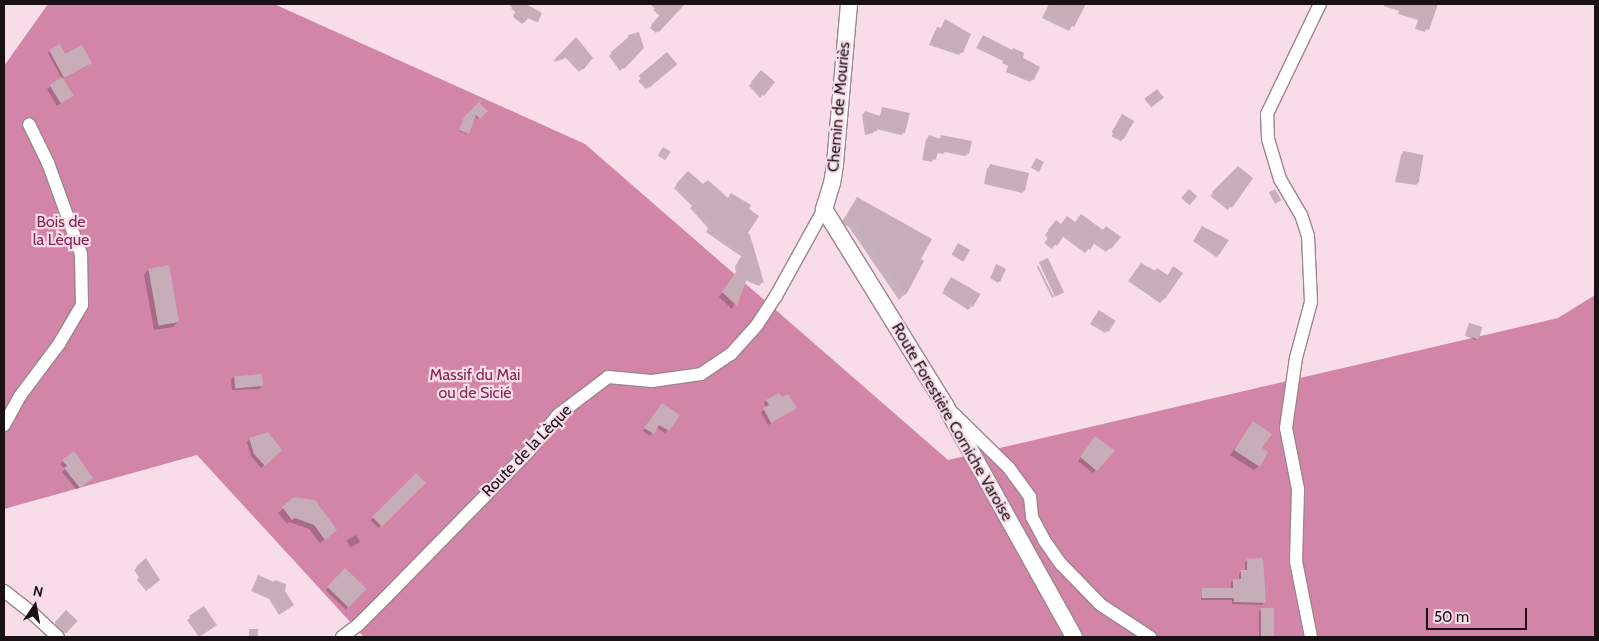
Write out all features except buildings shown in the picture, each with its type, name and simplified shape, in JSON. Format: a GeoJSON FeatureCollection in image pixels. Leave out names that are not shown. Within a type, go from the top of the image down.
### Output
{"type":"FeatureCollection","features":[{"type":"Feature","properties":{"kind":"street","name":"Chemin de Mouriès"},"geometry":{"type":"LineString","coordinates":[[824,209],[832,183],[849,4]]}},
{"type":"Feature","properties":{"kind":"street"},"geometry":{"type":"LineString","coordinates":[[1311,637],[1296,561],[1298,489],[1286,428],[1290,390],[1311,302],[1308,236],[1301,215],[1280,179],[1268,139],[1267,114],[1320,4]]}},
{"type":"Feature","properties":{"kind":"street"},"geometry":{"type":"LineString","coordinates":[[4,425],[20,396],[59,344],[82,305],[81,254],[48,163],[29,124]]}},
{"type":"Feature","properties":{"kind":"street","name":"Route Forestière Corniche Varoise"},"geometry":{"type":"LineString","coordinates":[[824,209],[945,405],[1074,637]]}},
{"type":"Feature","properties":{"kind":"street","name":"Route de la Lèque"},"geometry":{"type":"LineString","coordinates":[[342,637],[372,611],[528,452],[558,415],[608,377],[652,381],[701,374],[731,354],[758,325],[824,209]]}},
{"type":"Feature","properties":{"kind":"street"},"geometry":{"type":"LineString","coordinates":[[945,405],[1009,468],[1030,497],[1032,517],[1044,540],[1061,564],[1101,605],[1150,637]]}},
{"type":"Feature","properties":{"kind":"street"},"geometry":{"type":"LineString","coordinates":[[4,591],[30,611],[58,637]]}},
{"type":"Feature","properties":{"kind":"green space","name":"Massif du Mai ou de Sicié"},"geometry":{"type":"Polygon","coordinates":[[[48,4],[274,4],[585,144],[948,460],[1558,318],[1595,295],[1595,637],[364,637],[197,455],[4,509],[4,66],[48,4]]]}},
{"type":"Feature","properties":{"kind":"park label","name":"Bois de la Lèque"},"geometry":{"type":"Point","coordinates":[61,231]}}]}
